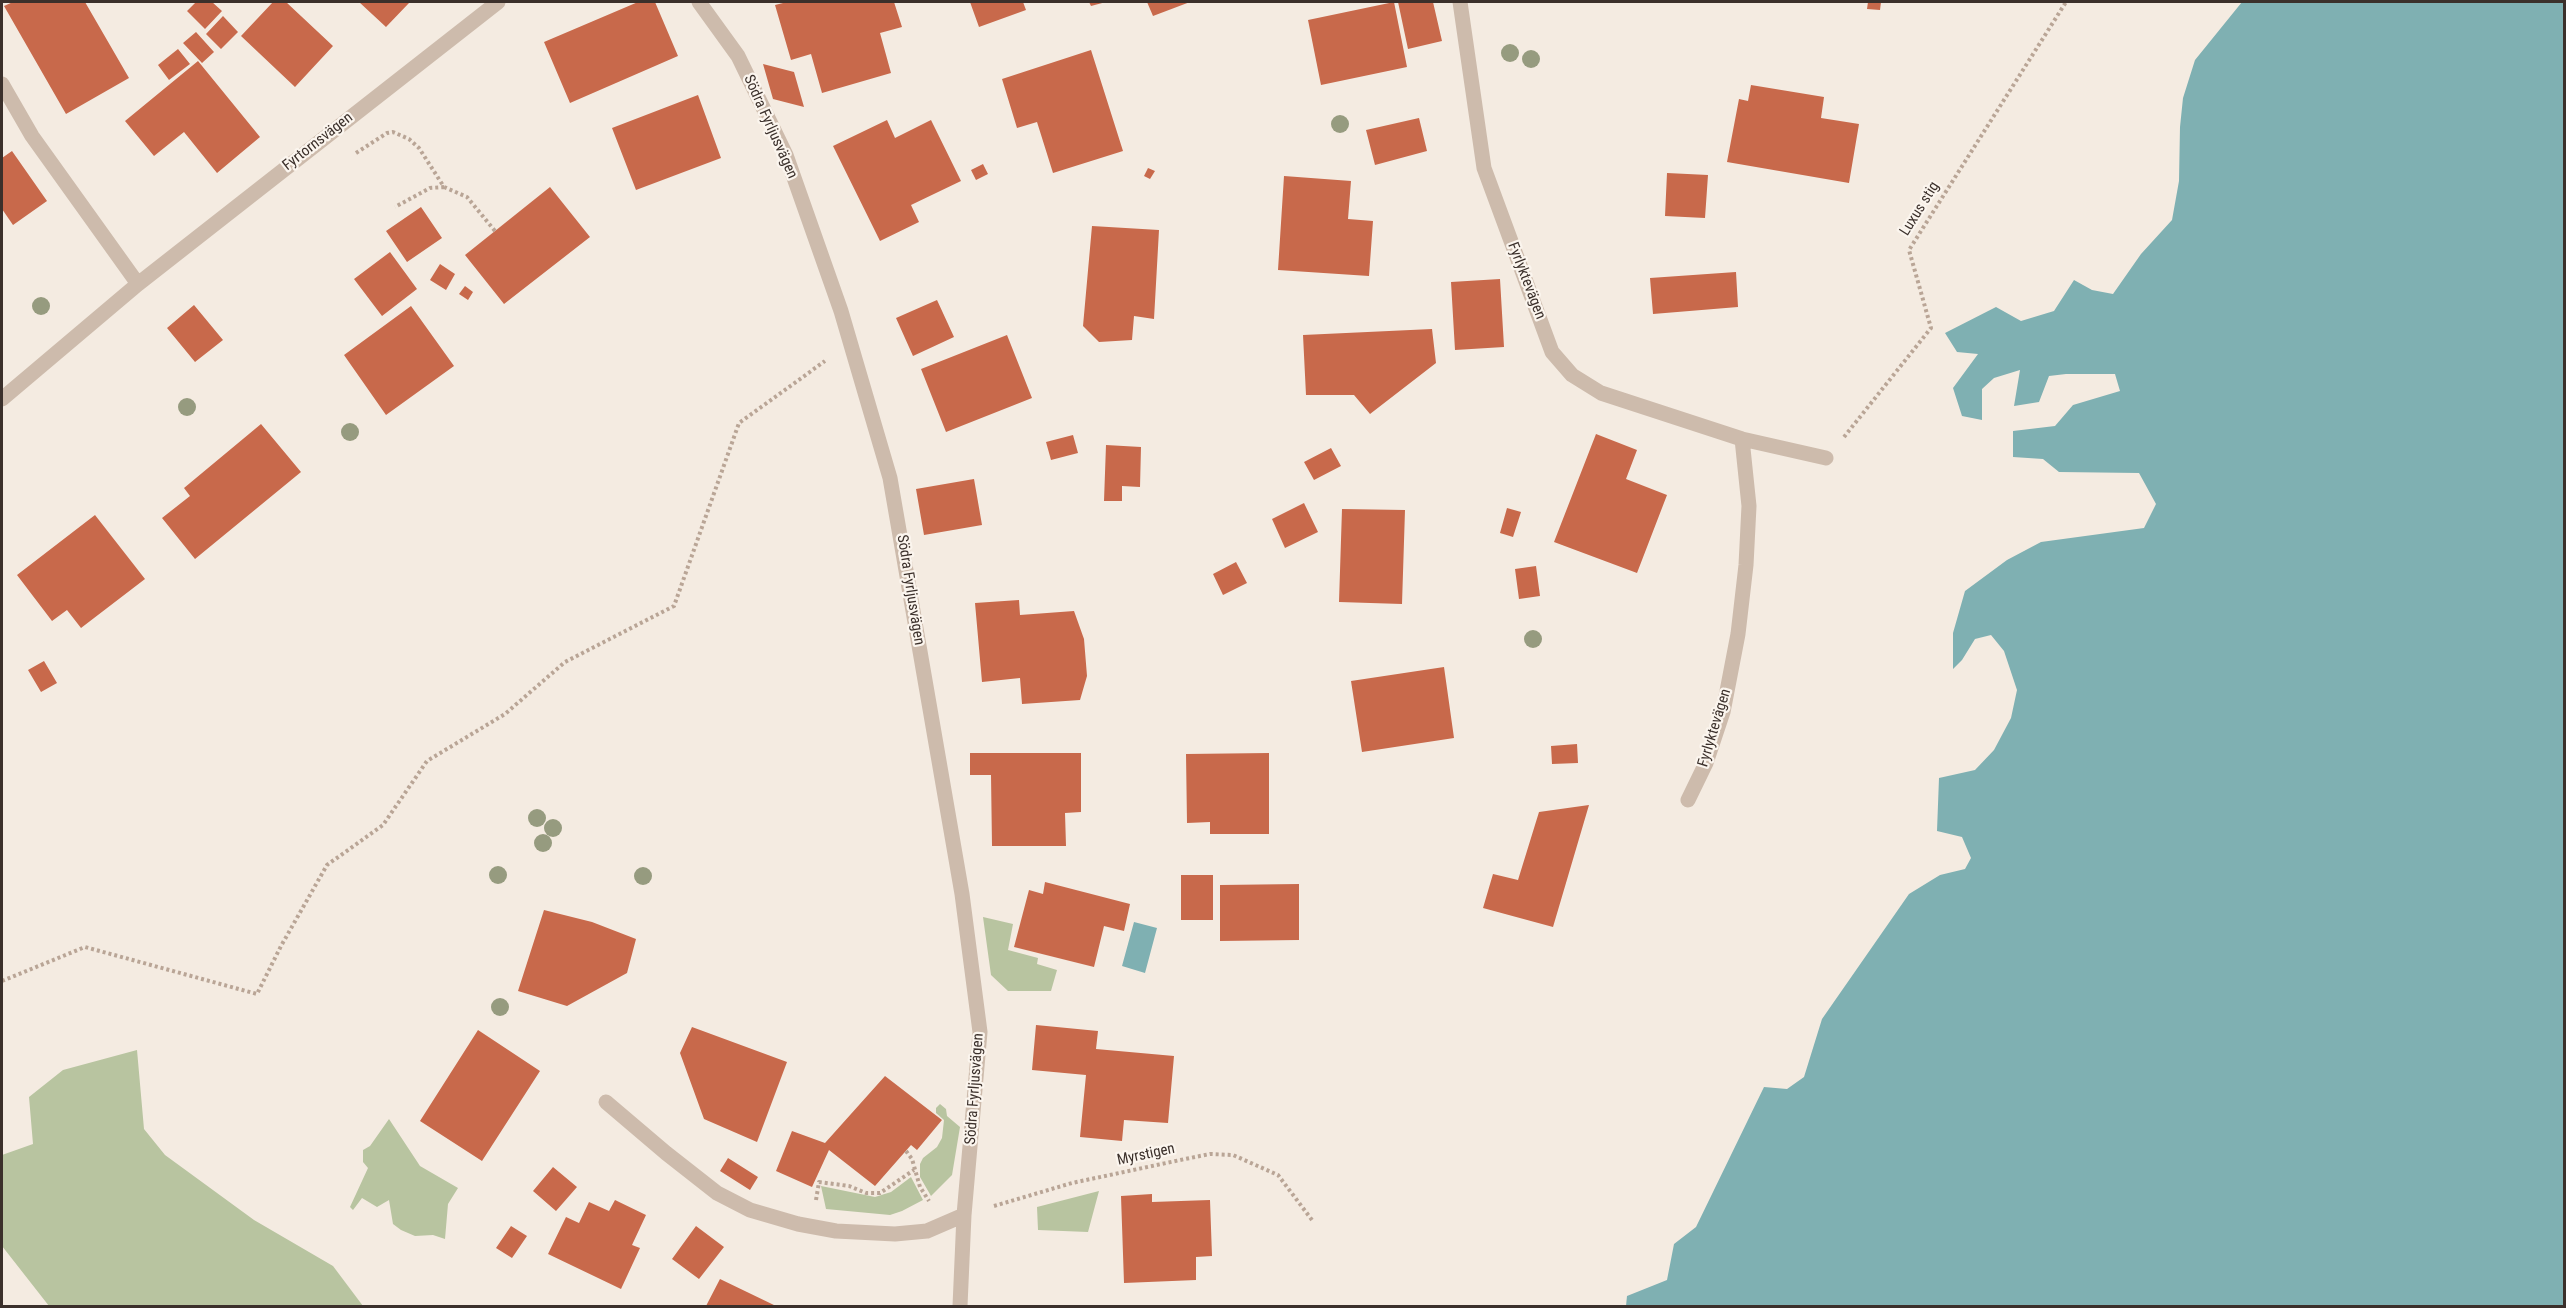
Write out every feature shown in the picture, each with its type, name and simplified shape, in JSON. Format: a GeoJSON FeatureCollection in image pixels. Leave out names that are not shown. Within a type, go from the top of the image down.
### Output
{"type":"FeatureCollection","features":[{"type":"Feature","properties":{"kind":"street","name":"Fyrtornsvägen"},"geometry":{"type":"LineString","coordinates":[[2,399],[138,284],[498,2]]}},
{"type":"Feature","properties":{"kind":"street","name":"Södra Fyrljusvägen"},"geometry":{"type":"LineString","coordinates":[[699,2],[738,56],[786,155],[850,344],[890,478],[901,531],[909,598],[934,727],[962,894],[980,1032],[964,1215],[960,1306]]}},
{"type":"Feature","properties":{"kind":"street","name":"Fyrlyktevägen"},"geometry":{"type":"LineString","coordinates":[[1460,2],[1484,168],[1552,352],[1572,375],[1601,393],[1742,439],[1827,458]]}},
{"type":"Feature","properties":{"kind":"street"},"geometry":{"type":"LineString","coordinates":[[2,84],[32,136],[138,284]]}},
{"type":"Feature","properties":{"kind":"street","name":"Fyrlyktevägen"},"geometry":{"type":"LineString","coordinates":[[1688,800],[1706,763],[1723,712],[1738,634],[1746,565],[1749,506],[1742,439]]}},
{"type":"Feature","properties":{"kind":"street"},"geometry":{"type":"LineString","coordinates":[[606,1102],[717,1193],[750,1210],[836,1231],[894,1234],[927,1231],[964,1215]]}},
{"type":"Feature","properties":{"kind":"path","name":"Luxus stig"},"geometry":{"type":"LineString","coordinates":[[1827,458],[1931,328],[1909,250],[2066,2]]}},
{"type":"Feature","properties":{"kind":"path"},"geometry":{"type":"LineString","coordinates":[[356,153],[387,133],[397,132],[419,148],[444,187]]}},
{"type":"Feature","properties":{"kind":"path"},"geometry":{"type":"LineString","coordinates":[[394,207],[405,199],[430,188],[444,187],[467,197],[495,231]]}},
{"type":"Feature","properties":{"kind":"path"},"geometry":{"type":"LineString","coordinates":[[2,981],[85,947],[257,994],[327,865],[383,825],[427,761],[505,714],[565,662],[674,606],[739,423],[850,344]]}},
{"type":"Feature","properties":{"kind":"path"},"geometry":{"type":"LineString","coordinates":[[906,1151],[912,1159],[925,1196],[945,1223]]}},
{"type":"Feature","properties":{"kind":"path","name":"Myrstigen"},"geometry":{"type":"LineString","coordinates":[[964,1215],[1072,1183],[1210,1154],[1233,1155],[1278,1175],[1312,1220]]}},
{"type":"Feature","properties":{"kind":"path"},"geometry":{"type":"LineString","coordinates":[[810,1226],[819,1182],[849,1186],[866,1193],[880,1193],[914,1170]]}},
{"type":"Feature","properties":{"kind":"green space"},"geometry":{"type":"Polygon","coordinates":[[[983,917],[1013,924],[1008,950],[1038,958],[1037,964],[1057,970],[1051,991],[1008,991],[991,975],[983,917]]]}},
{"type":"Feature","properties":{"kind":"green space"},"geometry":{"type":"Polygon","coordinates":[[[137,1050],[144,1129],[165,1155],[254,1220],[333,1266],[363,1306],[49,1306],[2,1246],[2,1155],[33,1144],[29,1097],[63,1070],[137,1050]]]}},
{"type":"Feature","properties":{"kind":"green space"},"geometry":{"type":"Polygon","coordinates":[[[940,1104],[946,1109],[947,1116],[960,1127],[952,1175],[931,1196],[920,1177],[920,1164],[923,1158],[937,1147],[942,1138],[944,1120],[936,1113],[936,1108],[940,1104]]]}},
{"type":"Feature","properties":{"kind":"green space"},"geometry":{"type":"Polygon","coordinates":[[[389,1119],[420,1166],[458,1188],[448,1204],[445,1239],[433,1235],[415,1236],[401,1230],[393,1224],[389,1200],[377,1207],[362,1198],[353,1210],[350,1207],[368,1168],[363,1162],[363,1150],[370,1146],[389,1119]]]}},
{"type":"Feature","properties":{"kind":"green space"},"geometry":{"type":"Polygon","coordinates":[[[911,1177],[923,1200],[902,1211],[890,1215],[826,1209],[821,1186],[875,1197],[891,1192],[911,1177]]]}},
{"type":"Feature","properties":{"kind":"green space"},"geometry":{"type":"Polygon","coordinates":[[[1099,1191],[1088,1232],[1038,1230],[1037,1207],[1099,1191]]]}},
{"type":"Feature","properties":{"kind":"water"},"geometry":{"type":"Polygon","coordinates":[[[2242,2],[2564,2],[2564,1306],[1626,1306],[1627,1296],[1667,1280],[1674,1244],[1696,1227],[1764,1087],[1787,1089],[1804,1077],[1822,1019],[1909,894],[1940,875],[1965,869],[1971,858],[1962,837],[1937,831],[1939,778],[1975,770],[1994,750],[2011,718],[2017,690],[2004,651],[1991,635],[1975,639],[1962,660],[1953,669],[1953,633],[1965,591],[2007,560],[2041,542],[2144,528],[2156,504],[2139,473],[2059,472],[2043,459],[2013,457],[2013,431],[2055,426],[2073,405],[2120,391],[2115,374],[2049,376],[2039,402],[2014,406],[2020,370],[1994,378],[1982,389],[1982,420],[1962,416],[1953,388],[1978,354],[1957,352],[1945,333],[1996,307],[2021,321],[2054,311],[2074,280],[2092,290],[2113,294],[2141,254],[2172,220],[2179,181],[2183,98],[2195,60],[2242,2]]]}},
{"type":"Feature","properties":{"kind":"water"},"geometry":{"type":"Polygon","coordinates":[[[1134,922],[1157,928],[1145,973],[1122,966],[1134,922]]]}},
{"type":"Feature","properties":{"kind":"building"},"geometry":{"type":"Polygon","coordinates":[[[13,2],[85,2],[129,78],[66,114],[4,6],[13,2]]]}},
{"type":"Feature","properties":{"kind":"building"},"geometry":{"type":"Polygon","coordinates":[[[196,2],[212,2],[222,11],[205,29],[187,11],[196,2]]]}},
{"type":"Feature","properties":{"kind":"building"},"geometry":{"type":"Polygon","coordinates":[[[273,2],[286,2],[333,46],[295,87],[241,36],[273,2]]]}},
{"type":"Feature","properties":{"kind":"building"},"geometry":{"type":"Polygon","coordinates":[[[359,2],[407,2],[409,3],[386,27],[359,2]]]}},
{"type":"Feature","properties":{"kind":"building"},"geometry":{"type":"Polygon","coordinates":[[[638,2],[655,2],[678,56],[570,103],[544,42],[638,2]]]}},
{"type":"Feature","properties":{"kind":"building"},"geometry":{"type":"Polygon","coordinates":[[[787,2],[894,2],[902,27],[880,33],[891,73],[822,93],[811,54],[791,60],[775,5],[787,2]]]}},
{"type":"Feature","properties":{"kind":"building"},"geometry":{"type":"Polygon","coordinates":[[[970,2],[1023,2],[1026,10],[979,27],[970,2]]]}},
{"type":"Feature","properties":{"kind":"building"},"geometry":{"type":"Polygon","coordinates":[[[1089,2],[1106,2],[1091,6],[1089,2]]]}},
{"type":"Feature","properties":{"kind":"building"},"geometry":{"type":"Polygon","coordinates":[[[1147,2],[1190,2],[1153,16],[1147,2]]]}},
{"type":"Feature","properties":{"kind":"building"},"geometry":{"type":"Polygon","coordinates":[[[1394,2],[1407,67],[1321,85],[1308,20],[1394,2]]]}},
{"type":"Feature","properties":{"kind":"building"},"geometry":{"type":"Polygon","coordinates":[[[1398,2],[1433,2],[1442,41],[1408,49],[1398,2]]]}},
{"type":"Feature","properties":{"kind":"building"},"geometry":{"type":"Polygon","coordinates":[[[1868,2],[1881,2],[1880,10],[1867,9],[1868,2]]]}},
{"type":"Feature","properties":{"kind":"building"},"geometry":{"type":"Polygon","coordinates":[[[223,16],[238,32],[221,49],[206,34],[223,16]]]}},
{"type":"Feature","properties":{"kind":"building"},"geometry":{"type":"Polygon","coordinates":[[[196,32],[214,52],[202,63],[183,43],[196,32]]]}},
{"type":"Feature","properties":{"kind":"building"},"geometry":{"type":"Polygon","coordinates":[[[178,49],[190,64],[169,80],[158,65],[178,49]]]}},
{"type":"Feature","properties":{"kind":"building"},"geometry":{"type":"Polygon","coordinates":[[[1091,50],[1123,151],[1053,173],[1037,122],[1017,128],[1002,79],[1091,50]]]}},
{"type":"Feature","properties":{"kind":"building"},"geometry":{"type":"Polygon","coordinates":[[[198,61],[260,137],[217,173],[184,132],[154,156],[125,121],[198,61]]]}},
{"type":"Feature","properties":{"kind":"building"},"geometry":{"type":"Polygon","coordinates":[[[763,64],[794,72],[804,107],[773,99],[763,64]]]}},
{"type":"Feature","properties":{"kind":"building"},"geometry":{"type":"Polygon","coordinates":[[[1751,85],[1824,97],[1821,118],[1859,124],[1849,183],[1727,162],[1739,99],[1748,101],[1751,85]]]}},
{"type":"Feature","properties":{"kind":"building"},"geometry":{"type":"Polygon","coordinates":[[[698,95],[721,158],[636,190],[612,128],[698,95]]]}},
{"type":"Feature","properties":{"kind":"building"},"geometry":{"type":"Polygon","coordinates":[[[1419,118],[1427,151],[1375,165],[1366,130],[1419,118]]]}},
{"type":"Feature","properties":{"kind":"building"},"geometry":{"type":"Polygon","coordinates":[[[887,120],[895,138],[931,120],[961,181],[911,205],[919,222],[880,241],[833,146],[887,120]]]}},
{"type":"Feature","properties":{"kind":"building"},"geometry":{"type":"Polygon","coordinates":[[[12,151],[47,201],[13,225],[2,209],[2,158],[12,151]]]}},
{"type":"Feature","properties":{"kind":"building"},"geometry":{"type":"Polygon","coordinates":[[[983,164],[988,174],[976,180],[971,170],[983,164]]]}},
{"type":"Feature","properties":{"kind":"building"},"geometry":{"type":"Polygon","coordinates":[[[1148,168],[1155,171],[1150,179],[1144,176],[1148,168]]]}},
{"type":"Feature","properties":{"kind":"building"},"geometry":{"type":"Polygon","coordinates":[[[1667,173],[1708,175],[1705,218],[1665,216],[1667,173]]]}},
{"type":"Feature","properties":{"kind":"building"},"geometry":{"type":"Polygon","coordinates":[[[1284,176],[1351,181],[1348,219],[1373,221],[1369,276],[1278,270],[1284,176]]]}},
{"type":"Feature","properties":{"kind":"building"},"geometry":{"type":"Polygon","coordinates":[[[550,187],[590,237],[504,304],[465,255],[550,187]]]}},
{"type":"Feature","properties":{"kind":"building"},"geometry":{"type":"Polygon","coordinates":[[[421,207],[442,238],[407,262],[386,231],[421,207]]]}},
{"type":"Feature","properties":{"kind":"building"},"geometry":{"type":"Polygon","coordinates":[[[1092,226],[1159,230],[1154,319],[1134,316],[1132,340],[1099,342],[1083,326],[1092,226]]]}},
{"type":"Feature","properties":{"kind":"building"},"geometry":{"type":"Polygon","coordinates":[[[390,252],[417,289],[382,316],[354,279],[390,252]]]}},
{"type":"Feature","properties":{"kind":"building"},"geometry":{"type":"Polygon","coordinates":[[[440,264],[455,274],[446,290],[430,280],[440,264]]]}},
{"type":"Feature","properties":{"kind":"building"},"geometry":{"type":"Polygon","coordinates":[[[1736,272],[1738,307],[1653,314],[1650,278],[1736,272]]]}},
{"type":"Feature","properties":{"kind":"building"},"geometry":{"type":"Polygon","coordinates":[[[1500,279],[1504,347],[1455,350],[1451,282],[1500,279]]]}},
{"type":"Feature","properties":{"kind":"building"},"geometry":{"type":"Polygon","coordinates":[[[465,286],[473,292],[468,300],[459,294],[465,286]]]}},
{"type":"Feature","properties":{"kind":"building"},"geometry":{"type":"Polygon","coordinates":[[[937,300],[954,337],[913,356],[896,318],[937,300]]]}},
{"type":"Feature","properties":{"kind":"building"},"geometry":{"type":"Polygon","coordinates":[[[194,305],[223,340],[195,362],[167,328],[194,305]]]}},
{"type":"Feature","properties":{"kind":"building"},"geometry":{"type":"Polygon","coordinates":[[[411,306],[454,366],[386,415],[344,355],[411,306]]]}},
{"type":"Feature","properties":{"kind":"building"},"geometry":{"type":"Polygon","coordinates":[[[1432,329],[1436,363],[1370,414],[1354,395],[1306,395],[1303,335],[1432,329]]]}},
{"type":"Feature","properties":{"kind":"building"},"geometry":{"type":"Polygon","coordinates":[[[1007,335],[1032,398],[946,432],[921,369],[1007,335]]]}},
{"type":"Feature","properties":{"kind":"building"},"geometry":{"type":"Polygon","coordinates":[[[261,424],[301,472],[195,559],[162,518],[190,496],[184,488],[261,424]]]}},
{"type":"Feature","properties":{"kind":"building"},"geometry":{"type":"Polygon","coordinates":[[[1596,434],[1637,450],[1626,479],[1667,495],[1637,573],[1554,542],[1596,434]]]}},
{"type":"Feature","properties":{"kind":"building"},"geometry":{"type":"Polygon","coordinates":[[[1073,435],[1078,453],[1051,460],[1046,442],[1073,435]]]}},
{"type":"Feature","properties":{"kind":"building"},"geometry":{"type":"Polygon","coordinates":[[[1106,445],[1141,447],[1140,487],[1122,486],[1122,501],[1104,501],[1106,445]]]}},
{"type":"Feature","properties":{"kind":"building"},"geometry":{"type":"Polygon","coordinates":[[[1331,448],[1341,466],[1314,480],[1304,462],[1331,448]]]}},
{"type":"Feature","properties":{"kind":"building"},"geometry":{"type":"Polygon","coordinates":[[[974,479],[982,525],[924,535],[916,489],[974,479]]]}},
{"type":"Feature","properties":{"kind":"building"},"geometry":{"type":"Polygon","coordinates":[[[1304,503],[1318,532],[1285,548],[1272,519],[1304,503]]]}},
{"type":"Feature","properties":{"kind":"building"},"geometry":{"type":"Polygon","coordinates":[[[1507,508],[1521,512],[1513,537],[1500,533],[1507,508]]]}},
{"type":"Feature","properties":{"kind":"building"},"geometry":{"type":"Polygon","coordinates":[[[1342,509],[1405,510],[1402,604],[1339,602],[1342,509]]]}},
{"type":"Feature","properties":{"kind":"building"},"geometry":{"type":"Polygon","coordinates":[[[95,515],[145,579],[81,628],[67,610],[52,621],[17,575],[95,515]]]}},
{"type":"Feature","properties":{"kind":"building"},"geometry":{"type":"Polygon","coordinates":[[[1236,562],[1247,583],[1223,595],[1213,574],[1236,562]]]}},
{"type":"Feature","properties":{"kind":"building"},"geometry":{"type":"Polygon","coordinates":[[[1536,566],[1540,596],[1519,599],[1515,569],[1536,566]]]}},
{"type":"Feature","properties":{"kind":"building"},"geometry":{"type":"Polygon","coordinates":[[[1019,600],[1020,615],[1074,611],[1084,639],[1087,676],[1080,700],[1022,704],[1020,678],[982,682],[975,603],[1019,600]]]}},
{"type":"Feature","properties":{"kind":"building"},"geometry":{"type":"Polygon","coordinates":[[[44,661],[57,683],[41,692],[28,670],[44,661]]]}},
{"type":"Feature","properties":{"kind":"building"},"geometry":{"type":"Polygon","coordinates":[[[1444,667],[1454,738],[1362,752],[1351,681],[1444,667]]]}},
{"type":"Feature","properties":{"kind":"building"},"geometry":{"type":"Polygon","coordinates":[[[1577,744],[1578,763],[1552,764],[1551,746],[1577,744]]]}},
{"type":"Feature","properties":{"kind":"building"},"geometry":{"type":"Polygon","coordinates":[[[970,753],[1081,753],[1081,812],[1065,813],[1066,846],[992,846],[991,775],[970,775],[970,753]]]}},
{"type":"Feature","properties":{"kind":"building"},"geometry":{"type":"Polygon","coordinates":[[[1269,753],[1269,834],[1210,834],[1210,822],[1187,823],[1186,754],[1269,753]]]}},
{"type":"Feature","properties":{"kind":"building"},"geometry":{"type":"Polygon","coordinates":[[[1589,805],[1553,927],[1483,908],[1493,874],[1518,880],[1539,812],[1589,805]]]}},
{"type":"Feature","properties":{"kind":"building"},"geometry":{"type":"Polygon","coordinates":[[[1181,875],[1213,875],[1213,920],[1181,920],[1181,875]]]}},
{"type":"Feature","properties":{"kind":"building"},"geometry":{"type":"Polygon","coordinates":[[[1045,882],[1130,904],[1124,931],[1104,926],[1094,967],[1014,947],[1029,890],[1043,894],[1045,882]]]}},
{"type":"Feature","properties":{"kind":"building"},"geometry":{"type":"Polygon","coordinates":[[[1299,884],[1299,940],[1220,941],[1220,885],[1299,884]]]}},
{"type":"Feature","properties":{"kind":"building"},"geometry":{"type":"Polygon","coordinates":[[[544,910],[592,922],[636,939],[627,973],[567,1006],[518,991],[544,910]]]}},
{"type":"Feature","properties":{"kind":"building"},"geometry":{"type":"Polygon","coordinates":[[[1036,1025],[1098,1031],[1096,1049],[1174,1056],[1168,1123],[1124,1120],[1122,1141],[1080,1137],[1086,1075],[1032,1070],[1036,1025]]]}},
{"type":"Feature","properties":{"kind":"building"},"geometry":{"type":"Polygon","coordinates":[[[692,1027],[787,1062],[757,1142],[704,1119],[680,1053],[692,1027]]]}},
{"type":"Feature","properties":{"kind":"building"},"geometry":{"type":"Polygon","coordinates":[[[478,1030],[540,1071],[482,1161],[420,1121],[478,1030]]]}},
{"type":"Feature","properties":{"kind":"building"},"geometry":{"type":"Polygon","coordinates":[[[885,1076],[942,1120],[917,1150],[911,1145],[875,1186],[829,1150],[812,1187],[776,1171],[792,1131],[825,1143],[885,1076]]]}},
{"type":"Feature","properties":{"kind":"building"},"geometry":{"type":"Polygon","coordinates":[[[728,1158],[758,1177],[750,1190],[720,1171],[728,1158]]]}},
{"type":"Feature","properties":{"kind":"building"},"geometry":{"type":"Polygon","coordinates":[[[553,1167],[577,1187],[556,1211],[533,1191],[553,1167]]]}},
{"type":"Feature","properties":{"kind":"building"},"geometry":{"type":"Polygon","coordinates":[[[1152,1194],[1152,1202],[1210,1200],[1212,1256],[1196,1257],[1196,1280],[1124,1283],[1121,1196],[1152,1194]]]}},
{"type":"Feature","properties":{"kind":"building"},"geometry":{"type":"Polygon","coordinates":[[[615,1200],[646,1215],[632,1245],[640,1248],[621,1289],[548,1254],[566,1217],[579,1223],[589,1202],[609,1211],[615,1200]]]}},
{"type":"Feature","properties":{"kind":"building"},"geometry":{"type":"Polygon","coordinates":[[[511,1226],[527,1236],[512,1258],[496,1248],[511,1226]]]}},
{"type":"Feature","properties":{"kind":"building"},"geometry":{"type":"Polygon","coordinates":[[[696,1226],[724,1247],[699,1279],[672,1259],[696,1226]]]}},
{"type":"Feature","properties":{"kind":"building"},"geometry":{"type":"Polygon","coordinates":[[[720,1279],[776,1306],[706,1306],[720,1279]]]}}]}
